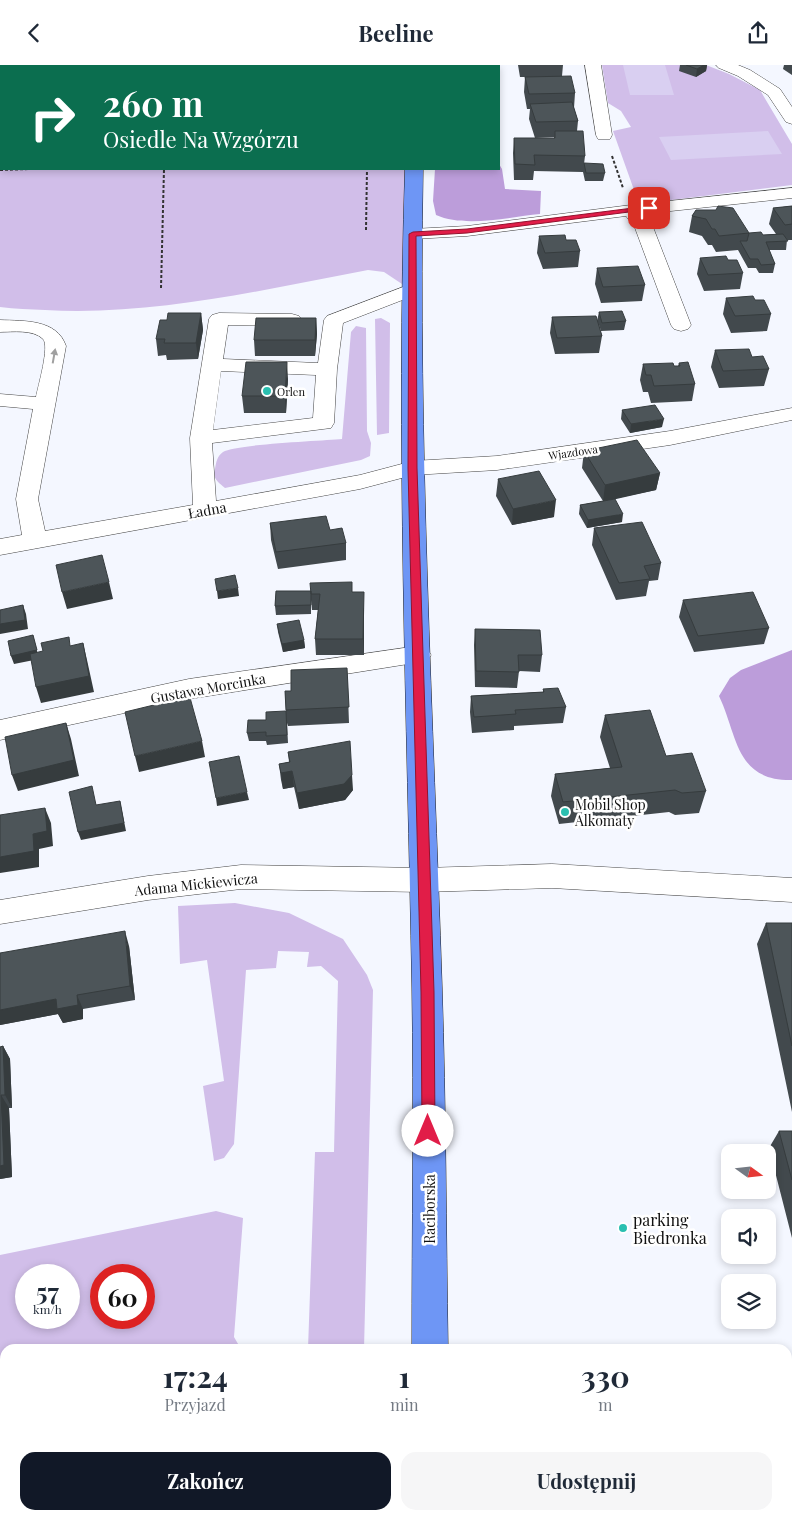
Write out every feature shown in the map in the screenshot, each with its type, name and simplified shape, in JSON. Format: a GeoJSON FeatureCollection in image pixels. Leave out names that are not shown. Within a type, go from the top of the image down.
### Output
{"type":"FeatureCollection","features":[{"type":"Feature","properties":{"kind":"main road","name":"Raciborska"},"geometry":{"type":"LineString","coordinates":[[414,170],[412,291],[413,468],[427,992],[430,1344]]}},
{"type":"Feature","properties":{"kind":"street"},"geometry":{"type":"LineString","coordinates":[[593,65],[604,135]]}},
{"type":"Feature","properties":{"kind":"street"},"geometry":{"type":"LineString","coordinates":[[724,65],[744,73],[774,92],[792,119]]}},
{"type":"Feature","properties":{"kind":"street"},"geometry":{"type":"LineString","coordinates":[[413,234],[467,231],[632,210],[792,193]]}},
{"type":"Feature","properties":{"kind":"street"},"geometry":{"type":"LineString","coordinates":[[632,210],[644,227],[681,325]]}},
{"type":"Feature","properties":{"kind":"street"},"geometry":{"type":"LineString","coordinates":[[212,365],[271,343],[300,344],[334,320],[412,291]]}},
{"type":"Feature","properties":{"kind":"street"},"geometry":{"type":"LineString","coordinates":[[204,510],[201,438],[219,319],[271,343],[300,344],[327,369]]}},
{"type":"Feature","properties":{"kind":"street"},"geometry":{"type":"LineString","coordinates":[[201,438],[323,423],[327,369],[334,320]]}},
{"type":"Feature","properties":{"kind":"street"},"geometry":{"type":"LineString","coordinates":[[0,326],[43,331],[51,334],[56,346],[28,499],[35,541]]}},
{"type":"Feature","properties":{"kind":"street"},"geometry":{"type":"LineString","coordinates":[[0,400],[46,405]]}},
{"type":"Feature","properties":{"kind":"street","name":"Wjazdowa"},"geometry":{"type":"LineString","coordinates":[[413,468],[497,463],[670,437],[792,414]]}},
{"type":"Feature","properties":{"kind":"street","name":"Ładna"},"geometry":{"type":"LineString","coordinates":[[0,547],[360,481],[413,468]]}},
{"type":"Feature","properties":{"kind":"street","name":"Gustawa Morcinka"},"geometry":{"type":"LineString","coordinates":[[0,730],[189,689],[418,655]]}},
{"type":"Feature","properties":{"kind":"street","name":"Adama Mickiewicza"},"geometry":{"type":"LineString","coordinates":[[0,912],[148,888],[241,877],[424,880],[552,876],[792,890]]}},
{"type":"Feature","properties":{"kind":"path"},"geometry":{"type":"LineString","coordinates":[[604,135],[632,210]]}},
{"type":"Feature","properties":{"kind":"path"},"geometry":{"type":"LineString","coordinates":[[161,288],[164,170]]}},
{"type":"Feature","properties":{"kind":"path"},"geometry":{"type":"LineString","coordinates":[[366,230],[367,170]]}},
{"type":"Feature","properties":{"kind":"shaded area"},"geometry":{"type":"Polygon","coordinates":[[[602,65],[706,65],[760,90],[792,144],[792,185],[639,204],[613,131],[631,127],[621,111],[608,103],[602,65]]]}},
{"type":"Feature","properties":{"kind":"shaded area"},"geometry":{"type":"Polygon","coordinates":[[[623,65],[665,65],[674,95],[630,95],[623,65]]]}},
{"type":"Feature","properties":{"kind":"shaded area"},"geometry":{"type":"Polygon","coordinates":[[[768,131],[782,154],[671,160],[659,137],[768,131]]]}},
{"type":"Feature","properties":{"kind":"shaded area"},"geometry":{"type":"Polygon","coordinates":[[[500,166],[505,189],[541,191],[540,214],[501,219],[460,221],[448,219],[436,215],[433,201],[435,170],[500,170],[500,166]]]}},
{"type":"Feature","properties":{"kind":"shaded area"},"geometry":{"type":"Polygon","coordinates":[[[0,170],[414,170],[411,290],[384,272],[368,270],[208,300],[167,305],[86,311],[0,307],[0,170]]]}},
{"type":"Feature","properties":{"kind":"shaded area"},"geometry":{"type":"Polygon","coordinates":[[[381,318],[390,323],[389,433],[377,435],[375,319],[381,318]]]}},
{"type":"Feature","properties":{"kind":"shaded area"},"geometry":{"type":"Polygon","coordinates":[[[356,326],[366,328],[367,431],[371,443],[370,456],[361,460],[225,488],[216,480],[214,475],[217,460],[223,452],[231,449],[261,445],[342,439],[351,332],[356,326]]]}},
{"type":"Feature","properties":{"kind":"shaded area"},"geometry":{"type":"Polygon","coordinates":[[[792,650],[792,780],[773,778],[759,773],[749,764],[735,740],[719,696],[730,678],[741,670],[792,650]]]}},
{"type":"Feature","properties":{"kind":"shaded area"},"geometry":{"type":"Polygon","coordinates":[[[235,903],[289,913],[343,939],[367,975],[373,990],[364,1344],[308,1344],[315,1152],[334,1152],[338,981],[321,966],[307,967],[309,952],[278,951],[276,968],[246,970],[234,1144],[224,1158],[214,1161],[203,1086],[224,1081],[207,960],[180,964],[178,906],[235,903]]]}},
{"type":"Feature","properties":{"kind":"shaded area"},"geometry":{"type":"Polygon","coordinates":[[[216,1211],[243,1218],[234,1337],[238,1344],[0,1344],[0,1255],[216,1211]]]}},
{"type":"Feature","properties":{"kind":"building"},"geometry":{"type":"Polygon","coordinates":[[[686,65],[704,65],[697,69],[686,65]]]}},
{"type":"Feature","properties":{"kind":"building"},"geometry":{"type":"Polygon","coordinates":[[[571,76],[575,93],[529,94],[525,77],[571,76]]]}},
{"type":"Feature","properties":{"kind":"building"},"geometry":{"type":"Polygon","coordinates":[[[572,102],[578,121],[536,122],[530,104],[572,102]]]}},
{"type":"Feature","properties":{"kind":"building"},"geometry":{"type":"Polygon","coordinates":[[[555,131],[583,131],[585,156],[534,155],[535,165],[515,164],[514,138],[555,138],[555,131]]]}},
{"type":"Feature","properties":{"kind":"building"},"geometry":{"type":"Polygon","coordinates":[[[584,163],[603,164],[605,173],[586,173],[584,163]]]}},
{"type":"Feature","properties":{"kind":"building"},"geometry":{"type":"Polygon","coordinates":[[[718,206],[733,208],[749,233],[719,236],[706,219],[692,216],[696,210],[716,210],[718,206]]]}},
{"type":"Feature","properties":{"kind":"building"},"geometry":{"type":"Polygon","coordinates":[[[792,206],[792,224],[785,225],[773,208],[792,206]]]}},
{"type":"Feature","properties":{"kind":"building"},"geometry":{"type":"Polygon","coordinates":[[[761,232],[763,235],[783,234],[788,241],[766,242],[775,264],[761,265],[758,259],[750,259],[740,241],[747,241],[749,233],[761,232]]]}},
{"type":"Feature","properties":{"kind":"building"},"geometry":{"type":"Polygon","coordinates":[[[565,235],[566,240],[576,240],[580,251],[545,253],[539,236],[565,235]]]}},
{"type":"Feature","properties":{"kind":"building"},"geometry":{"type":"Polygon","coordinates":[[[726,256],[728,260],[737,260],[743,273],[708,275],[700,258],[726,256]]]}},
{"type":"Feature","properties":{"kind":"building"},"geometry":{"type":"Polygon","coordinates":[[[638,266],[645,285],[603,287],[597,268],[638,266]]]}},
{"type":"Feature","properties":{"kind":"building"},"geometry":{"type":"Polygon","coordinates":[[[753,296],[755,300],[764,300],[771,314],[735,316],[726,298],[753,296]]]}},
{"type":"Feature","properties":{"kind":"building"},"geometry":{"type":"Polygon","coordinates":[[[622,311],[626,321],[602,323],[599,312],[622,311]]]}},
{"type":"Feature","properties":{"kind":"building"},"geometry":{"type":"Polygon","coordinates":[[[168,313],[201,313],[196,343],[164,343],[165,339],[156,339],[160,320],[167,320],[168,313]]]}},
{"type":"Feature","properties":{"kind":"building"},"geometry":{"type":"Polygon","coordinates":[[[596,316],[602,336],[557,338],[552,317],[596,316]]]}},
{"type":"Feature","properties":{"kind":"building"},"geometry":{"type":"Polygon","coordinates":[[[256,318],[316,318],[315,340],[254,340],[256,318]]]}},
{"type":"Feature","properties":{"kind":"building"},"geometry":{"type":"Polygon","coordinates":[[[749,349],[752,357],[763,356],[769,369],[723,371],[715,350],[749,349]]]}},
{"type":"Feature","properties":{"kind":"building"},"geometry":{"type":"Polygon","coordinates":[[[246,362],[287,362],[285,396],[242,396],[246,362]]]}},
{"type":"Feature","properties":{"kind":"building"},"geometry":{"type":"Polygon","coordinates":[[[688,362],[695,384],[654,386],[651,375],[646,375],[643,364],[673,363],[674,366],[680,366],[679,363],[688,362]]]}},
{"type":"Feature","properties":{"kind":"building"},"geometry":{"type":"Polygon","coordinates":[[[655,405],[664,419],[631,424],[622,410],[655,405]]]}},
{"type":"Feature","properties":{"kind":"building"},"geometry":{"type":"Polygon","coordinates":[[[637,440],[660,473],[605,485],[584,451],[637,440]]]}},
{"type":"Feature","properties":{"kind":"building"},"geometry":{"type":"Polygon","coordinates":[[[539,471],[556,500],[513,509],[498,479],[539,471]]]}},
{"type":"Feature","properties":{"kind":"building"},"geometry":{"type":"Polygon","coordinates":[[[615,499],[623,514],[588,520],[580,505],[615,499]]]}},
{"type":"Feature","properties":{"kind":"building"},"geometry":{"type":"Polygon","coordinates":[[[326,516],[330,530],[342,528],[346,543],[276,552],[270,523],[326,516]]]}},
{"type":"Feature","properties":{"kind":"building"},"geometry":{"type":"Polygon","coordinates":[[[642,522],[661,563],[644,566],[650,579],[619,583],[594,528],[642,522]]]}},
{"type":"Feature","properties":{"kind":"building"},"geometry":{"type":"Polygon","coordinates":[[[102,555],[109,582],[62,592],[56,565],[102,555]]]}},
{"type":"Feature","properties":{"kind":"building"},"geometry":{"type":"Polygon","coordinates":[[[235,575],[238,588],[217,591],[215,579],[235,575]]]}},
{"type":"Feature","properties":{"kind":"building"},"geometry":{"type":"Polygon","coordinates":[[[352,582],[352,592],[364,592],[363,639],[315,639],[320,594],[311,594],[310,583],[352,582]]]}},
{"type":"Feature","properties":{"kind":"building"},"geometry":{"type":"Polygon","coordinates":[[[276,591],[311,591],[311,605],[275,606],[276,591]]]}},
{"type":"Feature","properties":{"kind":"building"},"geometry":{"type":"Polygon","coordinates":[[[753,592],[769,628],[698,636],[683,600],[753,592]]]}},
{"type":"Feature","properties":{"kind":"building"},"geometry":{"type":"Polygon","coordinates":[[[23,605],[25,620],[0,624],[0,610],[23,605]]]}},
{"type":"Feature","properties":{"kind":"building"},"geometry":{"type":"Polygon","coordinates":[[[299,620],[304,640],[282,644],[277,624],[299,620]]]}},
{"type":"Feature","properties":{"kind":"building"},"geometry":{"type":"Polygon","coordinates":[[[475,629],[540,630],[542,655],[518,655],[519,672],[476,671],[475,629]]]}},
{"type":"Feature","properties":{"kind":"building"},"geometry":{"type":"Polygon","coordinates":[[[33,635],[37,650],[11,656],[8,641],[33,635]]]}},
{"type":"Feature","properties":{"kind":"building"},"geometry":{"type":"Polygon","coordinates":[[[69,637],[70,646],[83,643],[89,676],[36,687],[30,654],[43,651],[41,643],[69,637]]]}},
{"type":"Feature","properties":{"kind":"building"},"geometry":{"type":"Polygon","coordinates":[[[347,668],[349,707],[286,710],[285,691],[291,691],[291,670],[347,668]]]}},
{"type":"Feature","properties":{"kind":"building"},"geometry":{"type":"Polygon","coordinates":[[[558,688],[566,707],[515,710],[516,714],[474,717],[471,696],[544,692],[543,689],[558,688]]]}},
{"type":"Feature","properties":{"kind":"building"},"geometry":{"type":"Polygon","coordinates":[[[189,694],[202,741],[135,756],[125,712],[158,704],[157,701],[189,694]]]}},
{"type":"Feature","properties":{"kind":"building"},"geometry":{"type":"Polygon","coordinates":[[[650,710],[666,756],[692,753],[706,791],[682,793],[675,790],[563,802],[555,774],[622,767],[605,715],[650,710]]]}},
{"type":"Feature","properties":{"kind":"building"},"geometry":{"type":"Polygon","coordinates":[[[286,711],[287,735],[266,736],[266,732],[247,733],[248,720],[266,720],[266,712],[286,711]]]}},
{"type":"Feature","properties":{"kind":"building"},"geometry":{"type":"Polygon","coordinates":[[[66,723],[74,760],[12,775],[5,737],[66,723]]]}},
{"type":"Feature","properties":{"kind":"building"},"geometry":{"type":"Polygon","coordinates":[[[350,741],[352,775],[344,784],[297,793],[292,771],[281,773],[279,764],[290,762],[288,752],[350,741]]]}},
{"type":"Feature","properties":{"kind":"building"},"geometry":{"type":"Polygon","coordinates":[[[239,756],[247,792],[216,798],[209,762],[239,756]]]}},
{"type":"Feature","properties":{"kind":"building"},"geometry":{"type":"Polygon","coordinates":[[[92,786],[96,805],[120,801],[124,823],[78,832],[69,792],[92,786]]]}},
{"type":"Feature","properties":{"kind":"building"},"geometry":{"type":"Polygon","coordinates":[[[45,808],[47,831],[33,834],[34,851],[0,857],[0,815],[45,808]]]}},
{"type":"Feature","properties":{"kind":"building"},"geometry":{"type":"Polygon","coordinates":[[[766,923],[792,923],[792,1046],[766,923]]]}},
{"type":"Feature","properties":{"kind":"building"},"geometry":{"type":"Polygon","coordinates":[[[125,931],[130,986],[77,995],[78,1005],[57,1009],[56,999],[0,1010],[0,953],[125,931]]]}},
{"type":"Feature","properties":{"kind":"building"},"geometry":{"type":"Polygon","coordinates":[[[3,1046],[5,1095],[1,1095],[4,1165],[0,1166],[0,1047],[3,1046]]]}},
{"type":"Feature","properties":{"kind":"building"},"geometry":{"type":"Polygon","coordinates":[[[779,1131],[792,1131],[792,1180],[779,1131]]]}},
{"type":"Feature","properties":{"kind":"place","name":"Orlen"},"geometry":{"type":"Point","coordinates":[267,391]}},
{"type":"Feature","properties":{"kind":"place","name":"Mobil Shop Alkomaty"},"geometry":{"type":"Point","coordinates":[565,812]}},
{"type":"Feature","properties":{"kind":"place","name":"parking Biedronka"},"geometry":{"type":"Point","coordinates":[623,1228]}},
{"type":"Feature","properties":{"kind":"route"},"geometry":{"type":"LineString","coordinates":[[428,1131],[427,992],[413,468],[413,234],[440,234],[649,208]]}}]}
